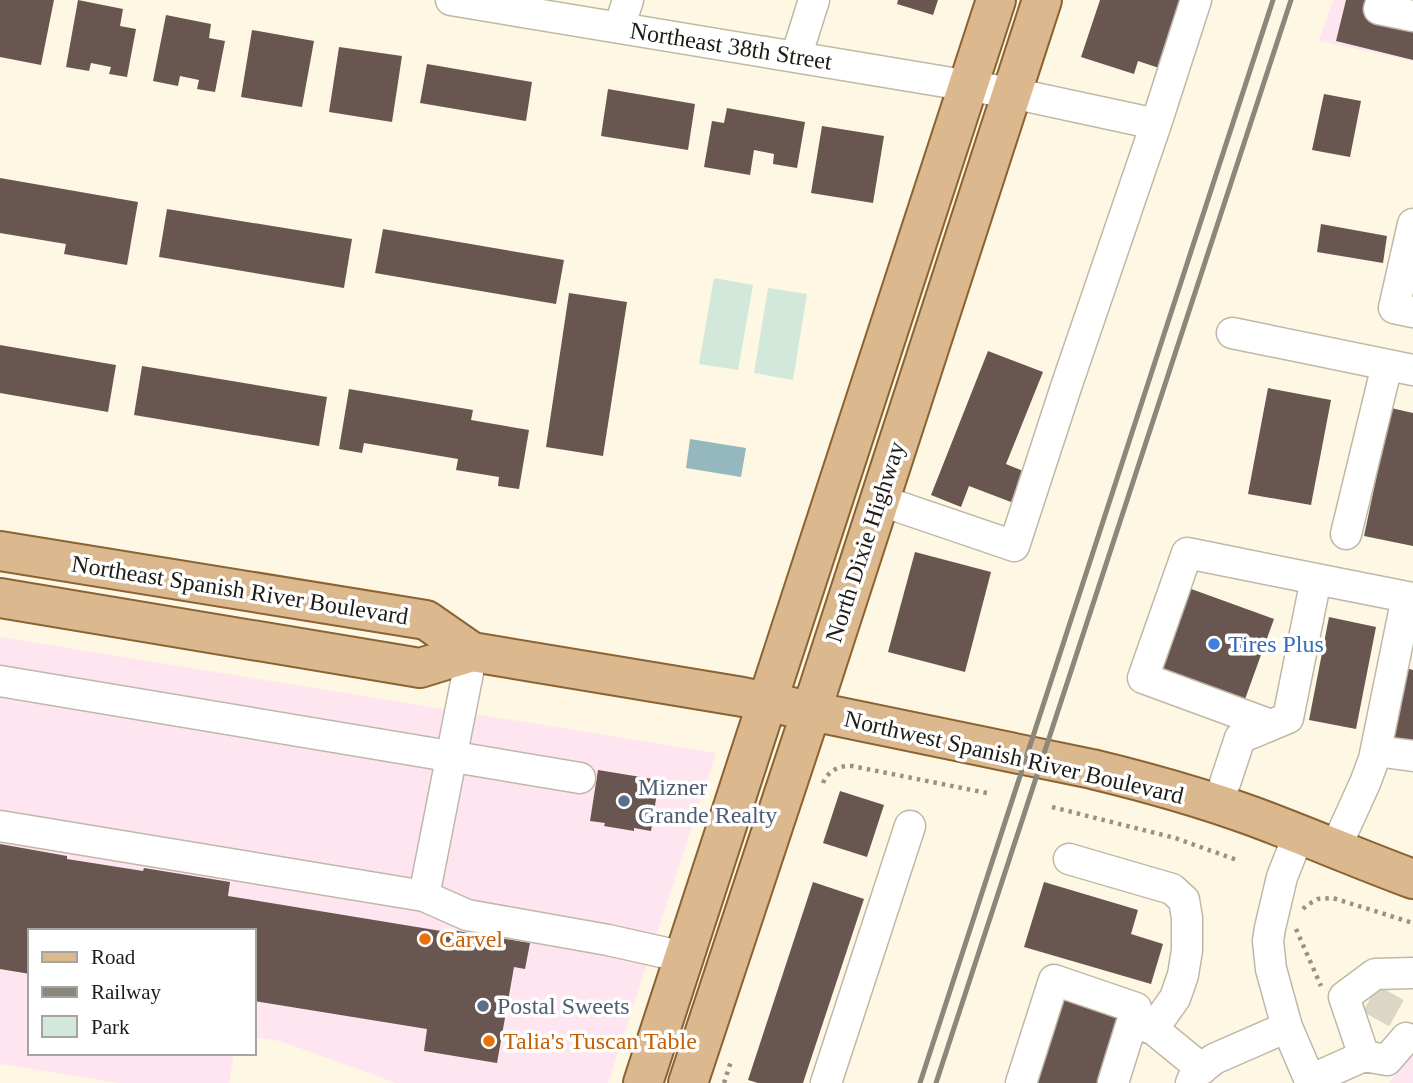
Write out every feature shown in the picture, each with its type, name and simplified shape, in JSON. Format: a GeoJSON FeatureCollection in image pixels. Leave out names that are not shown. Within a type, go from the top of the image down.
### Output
{"type":"FeatureCollection","features":[{"type":"Feature","properties":{"kind":"main road","name":"North Dixie Highway"},"geometry":{"type":"LineString","coordinates":[[643,1083],[996,0]]}},
{"type":"Feature","properties":{"kind":"main road","name":"North Dixie Highway"},"geometry":{"type":"LineString","coordinates":[[688,1083],[1042,0]]}},
{"type":"Feature","properties":{"kind":"main road","name":"Northeast Spanish River Boulevard"},"geometry":{"type":"LineString","coordinates":[[0,551],[425,620],[471,652],[811,712]]}},
{"type":"Feature","properties":{"kind":"main road","name":"Northeast Spanish River Boulevard"},"geometry":{"type":"LineString","coordinates":[[0,598],[421,668],[471,652]]}},
{"type":"Feature","properties":{"kind":"main road","name":"Northwest Spanish River Boulevard"},"geometry":{"type":"LineString","coordinates":[[811,712],[1135,779],[1299,834],[1413,879]]}},
{"type":"Feature","properties":{"kind":"street","name":"Northeast 38th Street"},"geometry":{"type":"LineString","coordinates":[[451,0],[624,14],[796,57],[1012,93],[1156,124]]}},
{"type":"Feature","properties":{"kind":"street"},"geometry":{"type":"LineString","coordinates":[[796,57],[814,0]]}},
{"type":"Feature","properties":{"kind":"street"},"geometry":{"type":"LineString","coordinates":[[879,499],[1014,546],[1196,0]]}},
{"type":"Feature","properties":{"kind":"street"},"geometry":{"type":"LineString","coordinates":[[1382,0],[1379,9],[1413,16]]}},
{"type":"Feature","properties":{"kind":"street"},"geometry":{"type":"LineString","coordinates":[[1411,239],[1394,308],[1413,312]]}},
{"type":"Feature","properties":{"kind":"street"},"geometry":{"type":"LineString","coordinates":[[1232,333],[1400,367],[1346,534]]}},
{"type":"Feature","properties":{"kind":"street"},"geometry":{"type":"LineString","coordinates":[[1271,725],[1143,678],[1187,553],[1410,597],[1376,751],[1365,783],[1335,849]]}},
{"type":"Feature","properties":{"kind":"street"},"geometry":{"type":"LineString","coordinates":[[1225,783],[1240,738],[1288,718],[1316,579]]}},
{"type":"Feature","properties":{"kind":"street"},"geometry":{"type":"LineString","coordinates":[[424,896],[471,652]]}},
{"type":"Feature","properties":{"kind":"street"},"geometry":{"type":"LineString","coordinates":[[0,681],[580,778]]}},
{"type":"Feature","properties":{"kind":"street"},"geometry":{"type":"LineString","coordinates":[[1376,751],[1412,753]]}},
{"type":"Feature","properties":{"kind":"street"},"geometry":{"type":"LineString","coordinates":[[0,826],[424,896],[467,915],[608,940],[684,957]]}},
{"type":"Feature","properties":{"kind":"street"},"geometry":{"type":"LineString","coordinates":[[826,1083],[910,826]]}},
{"type":"Feature","properties":{"kind":"street"},"geometry":{"type":"LineString","coordinates":[[1299,834],[1279,887],[1268,941],[1271,969],[1287,1027],[1310,1082],[1366,1039]]}},
{"type":"Feature","properties":{"kind":"street"},"geometry":{"type":"LineString","coordinates":[[1069,859],[1171,889],[1184,900],[1187,950],[1175,999],[1143,1026],[1113,1083]]}},
{"type":"Feature","properties":{"kind":"street"},"geometry":{"type":"LineString","coordinates":[[1402,980],[1375,974],[1344,997],[1366,1039],[1387,1060],[1406,1038]]}},
{"type":"Feature","properties":{"kind":"street"},"geometry":{"type":"LineString","coordinates":[[1021,1083],[1054,981],[1136,1008],[1143,1026],[1196,1076],[1214,1059],[1287,1027]]}},
{"type":"Feature","properties":{"kind":"path"},"geometry":{"type":"LineString","coordinates":[[836,769],[840,766],[852,766],[987,793]]}},
{"type":"Feature","properties":{"kind":"path"},"geometry":{"type":"LineString","coordinates":[[1052,807],[1175,838],[1237,860]]}},
{"type":"Feature","properties":{"kind":"path"},"geometry":{"type":"LineString","coordinates":[[1333,898],[1413,923]]}},
{"type":"Feature","properties":{"kind":"shaded area"},"geometry":{"type":"Polygon","coordinates":[[[1333,0],[1413,0],[1413,61],[1319,41],[1333,0]]]}},
{"type":"Feature","properties":{"kind":"shaded area"},"geometry":{"type":"Polygon","coordinates":[[[0,637],[716,753],[608,1083],[396,1083],[280,1041],[256,1037],[256,929],[28,929],[28,1055],[234,1055],[229,1083],[119,1083],[0,1064],[0,637]]]}},
{"type":"Feature","properties":{"kind":"shaded area"},"geometry":{"type":"Polygon","coordinates":[[[1413,1046],[1413,1083],[1389,1083],[1413,1046]]]}},
{"type":"Feature","properties":{"kind":"green space"},"geometry":{"type":"Polygon","coordinates":[[[714,278],[753,285],[738,370],[699,364],[714,278]]]}},
{"type":"Feature","properties":{"kind":"green space"},"geometry":{"type":"Polygon","coordinates":[[[768,288],[807,294],[793,380],[754,373],[768,288]]]}},
{"type":"Feature","properties":{"kind":"water"},"geometry":{"type":"Polygon","coordinates":[[[690,439],[746,448],[741,477],[686,468],[690,439]]]}},
{"type":"Feature","properties":{"kind":"building"},"geometry":{"type":"Polygon","coordinates":[[[0,0],[54,0],[41,65],[0,57],[0,0]]]}},
{"type":"Feature","properties":{"kind":"building"},"geometry":{"type":"Polygon","coordinates":[[[78,0],[123,9],[120,26],[136,29],[127,77],[109,74],[111,67],[91,63],[89,71],[66,67],[78,0]]]}},
{"type":"Feature","properties":{"kind":"building"},"geometry":{"type":"Polygon","coordinates":[[[898,0],[938,0],[933,15],[897,4],[898,0]]]}},
{"type":"Feature","properties":{"kind":"building"},"geometry":{"type":"Polygon","coordinates":[[[1100,0],[1182,0],[1159,68],[1138,61],[1134,74],[1081,57],[1100,0]]]}},
{"type":"Feature","properties":{"kind":"building"},"geometry":{"type":"Polygon","coordinates":[[[1346,0],[1378,0],[1373,22],[1413,32],[1413,60],[1336,41],[1346,0]]]}},
{"type":"Feature","properties":{"kind":"building"},"geometry":{"type":"Polygon","coordinates":[[[166,15],[211,24],[209,38],[225,41],[215,92],[197,89],[199,80],[180,76],[178,86],[153,81],[166,15]]]}},
{"type":"Feature","properties":{"kind":"building"},"geometry":{"type":"Polygon","coordinates":[[[252,30],[314,41],[302,107],[241,97],[252,30]]]}},
{"type":"Feature","properties":{"kind":"building"},"geometry":{"type":"Polygon","coordinates":[[[339,47],[402,56],[392,122],[329,112],[339,47]]]}},
{"type":"Feature","properties":{"kind":"building"},"geometry":{"type":"Polygon","coordinates":[[[427,64],[532,82],[526,121],[420,103],[427,64]]]}},
{"type":"Feature","properties":{"kind":"building"},"geometry":{"type":"Polygon","coordinates":[[[608,89],[695,104],[688,150],[601,136],[608,89]]]}},
{"type":"Feature","properties":{"kind":"building"},"geometry":{"type":"Polygon","coordinates":[[[1324,94],[1361,101],[1350,157],[1312,150],[1324,94]]]}},
{"type":"Feature","properties":{"kind":"building"},"geometry":{"type":"Polygon","coordinates":[[[727,108],[805,122],[797,168],[773,164],[774,154],[754,150],[750,175],[704,167],[712,121],[724,123],[727,108]]]}},
{"type":"Feature","properties":{"kind":"building"},"geometry":{"type":"Polygon","coordinates":[[[822,126],[884,136],[873,203],[811,193],[822,126]]]}},
{"type":"Feature","properties":{"kind":"building"},"geometry":{"type":"Polygon","coordinates":[[[0,178],[138,202],[127,265],[64,254],[66,244],[0,233],[0,178]]]}},
{"type":"Feature","properties":{"kind":"building"},"geometry":{"type":"Polygon","coordinates":[[[167,209],[352,239],[344,288],[159,257],[167,209]]]}},
{"type":"Feature","properties":{"kind":"building"},"geometry":{"type":"Polygon","coordinates":[[[1321,224],[1387,236],[1383,263],[1317,252],[1321,224]]]}},
{"type":"Feature","properties":{"kind":"building"},"geometry":{"type":"Polygon","coordinates":[[[383,229],[564,260],[556,304],[375,273],[383,229]]]}},
{"type":"Feature","properties":{"kind":"building"},"geometry":{"type":"Polygon","coordinates":[[[569,293],[627,302],[603,456],[546,447],[569,293]]]}},
{"type":"Feature","properties":{"kind":"building"},"geometry":{"type":"Polygon","coordinates":[[[0,345],[116,365],[108,412],[0,393],[0,345]]]}},
{"type":"Feature","properties":{"kind":"building"},"geometry":{"type":"Polygon","coordinates":[[[988,351],[1043,372],[1006,464],[1023,471],[1011,502],[969,486],[961,507],[931,495],[988,351]]]}},
{"type":"Feature","properties":{"kind":"building"},"geometry":{"type":"Polygon","coordinates":[[[142,366],[327,397],[319,446],[134,415],[142,366]]]}},
{"type":"Feature","properties":{"kind":"building"},"geometry":{"type":"Polygon","coordinates":[[[1268,388],[1331,400],[1311,505],[1248,494],[1268,388]]]}},
{"type":"Feature","properties":{"kind":"building"},"geometry":{"type":"Polygon","coordinates":[[[349,389],[473,410],[471,420],[529,430],[519,489],[498,486],[499,477],[456,470],[458,459],[364,443],[362,453],[339,449],[349,389]]]}},
{"type":"Feature","properties":{"kind":"building"},"geometry":{"type":"Polygon","coordinates":[[[1391,408],[1413,413],[1413,546],[1364,536],[1391,408]]]}},
{"type":"Feature","properties":{"kind":"building"},"geometry":{"type":"Polygon","coordinates":[[[915,552],[991,572],[965,672],[888,652],[915,552]]]}},
{"type":"Feature","properties":{"kind":"building","name":"Tires Plus"},"geometry":{"type":"Polygon","coordinates":[[[1183,586],[1274,619],[1244,702],[1153,668],[1183,586]]]}},
{"type":"Feature","properties":{"kind":"building"},"geometry":{"type":"Polygon","coordinates":[[[1329,617],[1376,627],[1356,729],[1309,720],[1329,617]]]}},
{"type":"Feature","properties":{"kind":"building"},"geometry":{"type":"Polygon","coordinates":[[[1406,668],[1413,670],[1413,742],[1392,738],[1406,668]]]}},
{"type":"Feature","properties":{"kind":"building","name":"Mizner Grande Realty"},"geometry":{"type":"Polygon","coordinates":[[[598,770],[659,780],[651,831],[634,828],[634,831],[590,821],[598,770]]]}},
{"type":"Feature","properties":{"kind":"building"},"geometry":{"type":"Polygon","coordinates":[[[840,791],[884,805],[867,857],[823,843],[840,791]]]}},
{"type":"Feature","properties":{"kind":"building"},"geometry":{"type":"Polygon","coordinates":[[[0,844],[67,856],[67,859],[230,882],[228,896],[530,943],[525,969],[514,967],[497,1063],[424,1051],[427,1029],[256,1001],[256,929],[28,929],[28,974],[0,969],[0,844]]]}},
{"type":"Feature","properties":{"kind":"building"},"geometry":{"type":"Polygon","coordinates":[[[813,882],[864,899],[803,1083],[758,1083],[748,1080],[813,882]]]}},
{"type":"Feature","properties":{"kind":"building"},"geometry":{"type":"Polygon","coordinates":[[[1044,882],[1138,910],[1131,934],[1163,944],[1151,984],[1024,947],[1044,882]]]}},
{"type":"Feature","properties":{"kind":"building"},"geometry":{"type":"Polygon","coordinates":[[[1063,999],[1118,1017],[1097,1083],[1036,1083],[1063,999]]]}},
{"type":"Feature","properties":{"kind":"tunnel"},"geometry":{"type":"LineString","coordinates":[[1376,1019],[1391,992]]}},
{"type":"Feature","properties":{"kind":"railway"},"geometry":{"type":"LineString","coordinates":[[920,1083],[1273,0]]}},
{"type":"Feature","properties":{"kind":"railway"},"geometry":{"type":"LineString","coordinates":[[936,1083],[1291,0]]}},
{"type":"Feature","properties":{"kind":"place","name":"Tires Plus"},"geometry":{"type":"Point","coordinates":[1214,644]}},
{"type":"Feature","properties":{"kind":"place","name":"Mizner Grande Realty"},"geometry":{"type":"Point","coordinates":[624,801]}},
{"type":"Feature","properties":{"kind":"place","name":"Carvel"},"geometry":{"type":"Point","coordinates":[425,939]}},
{"type":"Feature","properties":{"kind":"place","name":"Postal Sweets"},"geometry":{"type":"Point","coordinates":[483,1006]}},
{"type":"Feature","properties":{"kind":"place","name":"Talia's Tuscan Table"},"geometry":{"type":"Point","coordinates":[489,1041]}}]}
